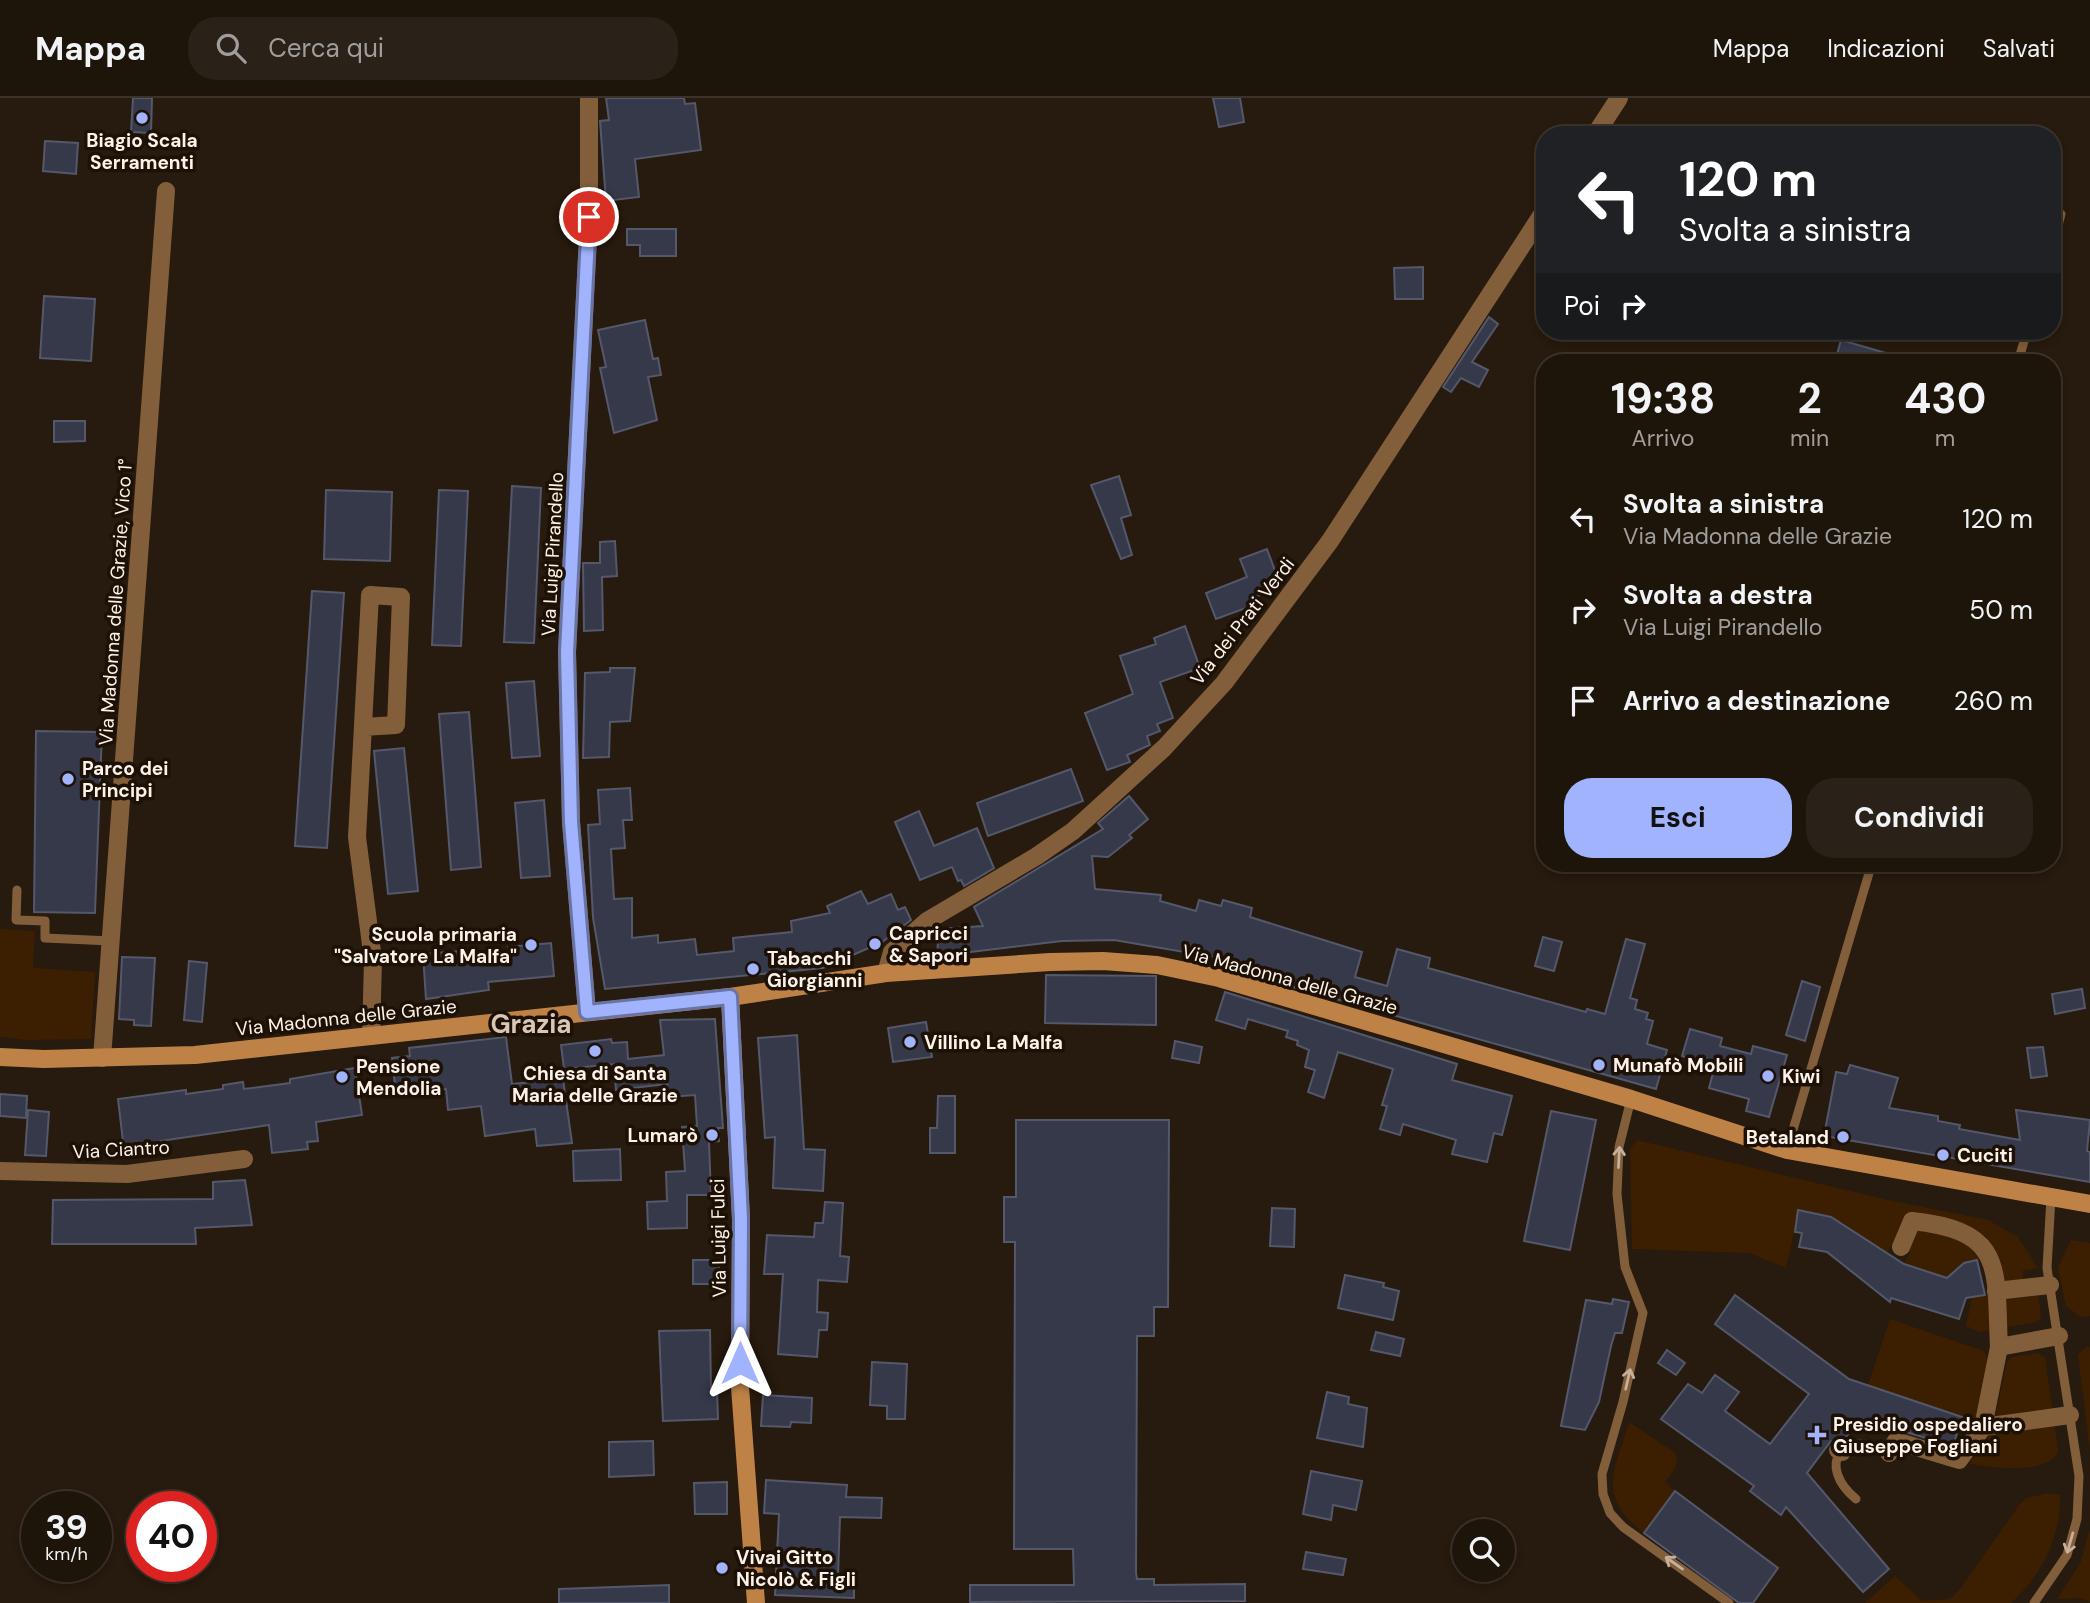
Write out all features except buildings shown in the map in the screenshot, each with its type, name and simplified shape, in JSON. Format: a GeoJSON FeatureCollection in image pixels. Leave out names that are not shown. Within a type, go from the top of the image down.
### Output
{"type":"FeatureCollection","features":[{"type":"Feature","properties":{"kind":"main road","name":"Via Madonna delle Grazie"},"geometry":{"type":"LineString","coordinates":[[0,1057],[195,1055],[730,997],[886,973],[1104,961],[1157,965],[1219,978],[1631,1099],[1787,1150],[2090,1204]]}},
{"type":"Feature","properties":{"kind":"main road","name":"Via Luigi Fulci"},"geometry":{"type":"LineString","coordinates":[[730,997],[741,1219],[740,1387],[756,1603]]}},
{"type":"Feature","properties":{"kind":"street","name":"Via Luigi Pirandello"},"geometry":{"type":"LineString","coordinates":[[587,1012],[571,822],[567,652],[589,217],[589,98]]}},
{"type":"Feature","properties":{"kind":"street"},"geometry":{"type":"LineString","coordinates":[[1601,126],[1619,98]]}},
{"type":"Feature","properties":{"kind":"street","name":"Via Madonna delle Grazie, Vico 1°"},"geometry":{"type":"LineString","coordinates":[[102,1058],[166,191]]}},
{"type":"Feature","properties":{"kind":"street","name":"Via dei Prati Verdi"},"geometry":{"type":"LineString","coordinates":[[886,973],[892,952],[927,922],[1037,856],[1073,831],[1164,748],[1224,683],[1330,541],[1536,224]]}},
{"type":"Feature","properties":{"kind":"street"},"geometry":{"type":"LineString","coordinates":[[363,727],[396,725],[401,597],[370,595],[357,837],[373,960],[371,1035]]}},
{"type":"Feature","properties":{"kind":"street","name":"Via Ciantro"},"geometry":{"type":"LineString","coordinates":[[0,1171],[127,1174],[244,1159]]}},
{"type":"Feature","properties":{"kind":"street"},"geometry":{"type":"LineString","coordinates":[[1889,1453],[1896,1441],[1959,1461],[1983,1427],[1999,1347],[1996,1292],[1990,1255],[1978,1240],[1942,1224],[1912,1221],[1900,1248]]}},
{"type":"Feature","properties":{"kind":"street"},"geometry":{"type":"LineString","coordinates":[[1996,1292],[2050,1285]]}},
{"type":"Feature","properties":{"kind":"street"},"geometry":{"type":"LineString","coordinates":[[1999,1347],[2059,1336]]}},
{"type":"Feature","properties":{"kind":"street"},"geometry":{"type":"LineString","coordinates":[[1983,1427],[2070,1415]]}},
{"type":"Feature","properties":{"kind":"lane"},"geometry":{"type":"LineString","coordinates":[[1787,1150],[1869,872]]}},
{"type":"Feature","properties":{"kind":"lane"},"geometry":{"type":"LineString","coordinates":[[17,890],[16,920],[45,921],[45,938],[111,941]]}},
{"type":"Feature","properties":{"kind":"lane"},"geometry":{"type":"LineString","coordinates":[[1631,1099],[1619,1147],[1617,1194],[1625,1267],[1643,1313],[1602,1474],[1603,1494],[1610,1513],[1623,1527],[1729,1603]]}},
{"type":"Feature","properties":{"kind":"lane"},"geometry":{"type":"LineString","coordinates":[[2034,1603],[2067,1555],[2077,1519],[2079,1476],[2047,1268],[2051,1197]]}},
{"type":"Feature","properties":{"kind":"lane"},"geometry":{"type":"LineString","coordinates":[[1856,1499],[1837,1478],[1836,1464],[1840,1451],[1861,1442],[1889,1453]]}},
{"type":"Feature","properties":{"kind":"shaded area"},"geometry":{"type":"Polygon","coordinates":[[[0,929],[35,931],[33,968],[95,972],[91,1039],[25,1040],[0,1037],[0,929]]]}},
{"type":"Feature","properties":{"kind":"shaded area"},"geometry":{"type":"Polygon","coordinates":[[[1637,1140],[1888,1200],[1988,1220],[2018,1237],[2038,1268],[2022,1271],[2024,1285],[2037,1283],[2041,1317],[2037,1322],[1980,1332],[1966,1326],[1972,1297],[1991,1294],[1984,1259],[1964,1263],[1947,1278],[1904,1264],[1910,1253],[1893,1244],[1886,1254],[1842,1222],[1799,1211],[1786,1268],[1749,1253],[1632,1249],[1630,1149],[1637,1140]]]}},
{"type":"Feature","properties":{"kind":"shaded area"},"geometry":{"type":"Polygon","coordinates":[[[2071,1240],[2090,1243],[2090,1316],[2081,1317],[2066,1306],[2058,1268],[2071,1240]]]}},
{"type":"Feature","properties":{"kind":"shaded area"},"geometry":{"type":"Polygon","coordinates":[[[1890,1319],[1984,1351],[1988,1360],[1976,1420],[1868,1385],[1890,1319]]]}},
{"type":"Feature","properties":{"kind":"shaded area"},"geometry":{"type":"Polygon","coordinates":[[[2086,1347],[2090,1347],[2090,1451],[2078,1355],[2086,1347]]]}},
{"type":"Feature","properties":{"kind":"shaded area"},"geometry":{"type":"Polygon","coordinates":[[[2038,1353],[2045,1357],[2058,1451],[2052,1459],[2031,1467],[2004,1468],[1969,1464],[1992,1432],[2007,1362],[2012,1357],[2038,1353]]]}},
{"type":"Feature","properties":{"kind":"shaded area"},"geometry":{"type":"Polygon","coordinates":[[[1629,1422],[1677,1457],[1675,1468],[1665,1482],[1675,1491],[1644,1533],[1619,1507],[1614,1494],[1614,1470],[1629,1422]]]}},
{"type":"Feature","properties":{"kind":"shaded area"},"geometry":{"type":"Polygon","coordinates":[[[2048,1493],[2060,1495],[2053,1540],[2032,1580],[2011,1603],[1865,1603],[1895,1576],[1922,1601],[1950,1599],[1961,1588],[2019,1505],[2026,1498],[2048,1493]]]}},
{"type":"Feature","properties":{"kind":"shaded area"},"geometry":{"type":"Polygon","coordinates":[[[2090,1529],[2090,1602],[2080,1598],[2057,1599],[2080,1564],[2090,1529]]]}},
{"type":"Feature","properties":{"kind":"place","name":"Biagio Scala Serramenti"},"geometry":{"type":"Point","coordinates":[142,118]}},
{"type":"Feature","properties":{"kind":"place","name":"Parco dei Principi"},"geometry":{"type":"Point","coordinates":[68,779]}},
{"type":"Feature","properties":{"kind":"place","name":"Capricci & Sapori"},"geometry":{"type":"Point","coordinates":[875,944]}},
{"type":"Feature","properties":{"kind":"place","name":"Scuola primaria \"Salvatore La Malfa\""},"geometry":{"type":"Point","coordinates":[531,945]}},
{"type":"Feature","properties":{"kind":"place","name":"Tabacchi Giorgianni"},"geometry":{"type":"Point","coordinates":[753,969]}},
{"type":"Feature","properties":{"kind":"place","name":"Villino La Malfa"},"geometry":{"type":"Point","coordinates":[910,1042]}},
{"type":"Feature","properties":{"kind":"place","name":"Chiesa di Santa Maria delle Grazie"},"geometry":{"type":"Point","coordinates":[595,1051]}},
{"type":"Feature","properties":{"kind":"place","name":"Munafò Mobili"},"geometry":{"type":"Point","coordinates":[1599,1065]}},
{"type":"Feature","properties":{"kind":"place","name":"Kiwi"},"geometry":{"type":"Point","coordinates":[1768,1076]}},
{"type":"Feature","properties":{"kind":"place","name":"Pensione Mendolia"},"geometry":{"type":"Point","coordinates":[342,1077]}},
{"type":"Feature","properties":{"kind":"place","name":"Lumarò"},"geometry":{"type":"Point","coordinates":[712,1135]}},
{"type":"Feature","properties":{"kind":"place","name":"Betaland"},"geometry":{"type":"Point","coordinates":[1843,1137]}},
{"type":"Feature","properties":{"kind":"place","name":"Cuciti"},"geometry":{"type":"Point","coordinates":[1943,1155]}},
{"type":"Feature","properties":{"kind":"place","name":"Presidio ospedaliero Giuseppe Fogliani"},"geometry":{"type":"Point","coordinates":[1817,1435]}},
{"type":"Feature","properties":{"kind":"place","name":"Vivai Gitto Nicolò & Figli"},"geometry":{"type":"Point","coordinates":[722,1568]}},
{"type":"Feature","properties":{"kind":"district","name":"Grazia"},"geometry":{"type":"Point","coordinates":[531,1024]}},
{"type":"Feature","properties":{"kind":"route"},"geometry":{"type":"LineString","coordinates":[[589,217],[567,652],[571,822],[587,1012],[730,997],[741,1219],[740,1363]]}}]}
